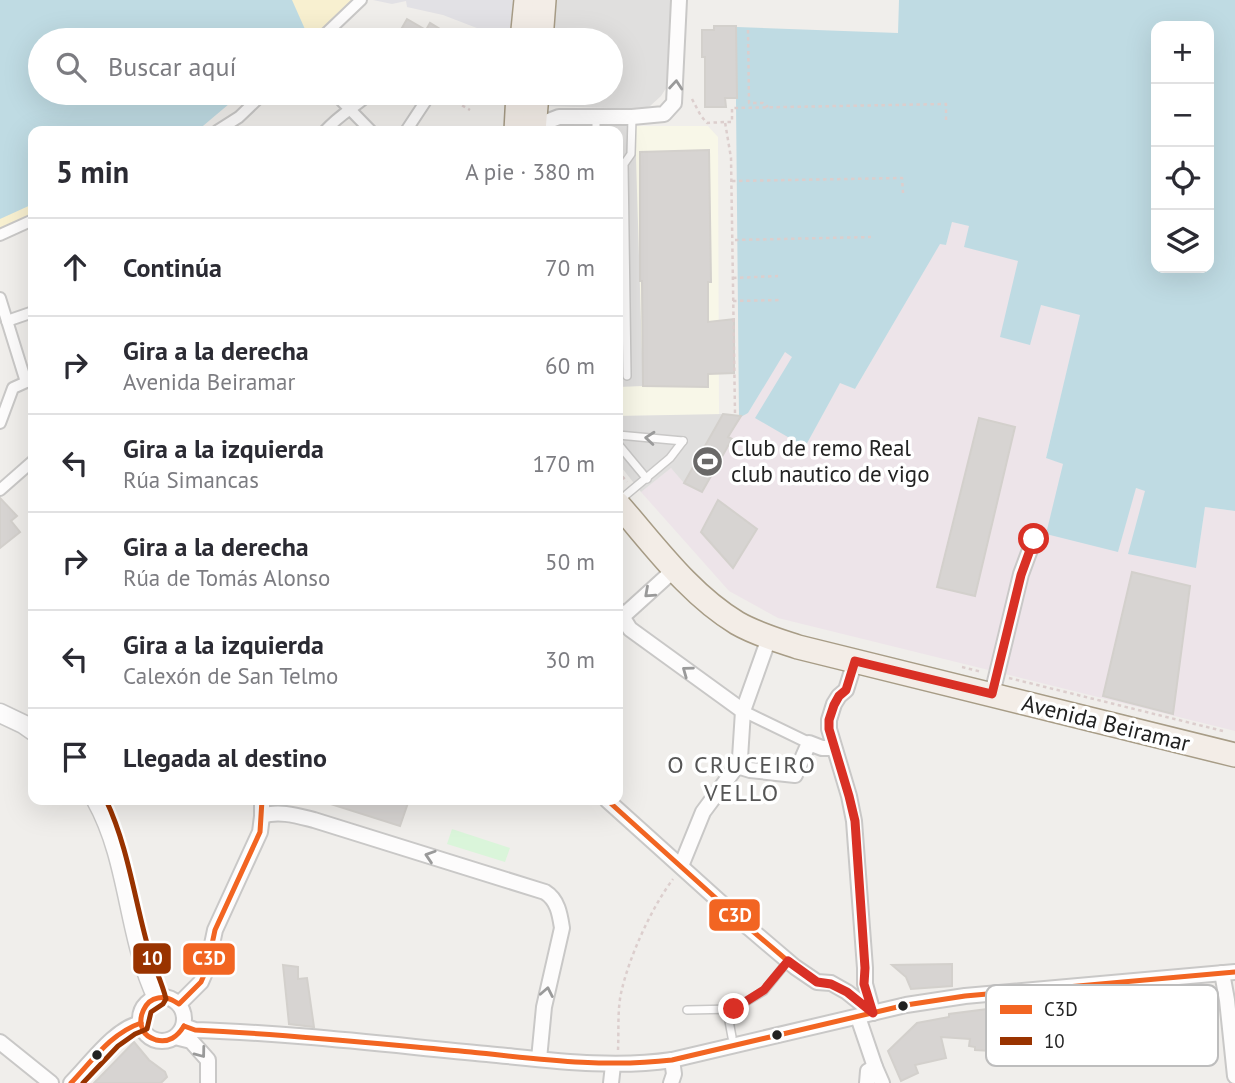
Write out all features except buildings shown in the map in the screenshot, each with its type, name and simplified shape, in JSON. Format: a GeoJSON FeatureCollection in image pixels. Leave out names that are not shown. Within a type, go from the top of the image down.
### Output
{"type":"FeatureCollection","features":[{"type":"Feature","properties":{"kind":"main road"},"geometry":{"type":"LineString","coordinates":[[523,28],[526,0]]}},
{"type":"Feature","properties":{"kind":"main road"},"geometry":{"type":"LineString","coordinates":[[542,28],[544,0]]}},
{"type":"Feature","properties":{"kind":"main road"},"geometry":{"type":"LineString","coordinates":[[522,105],[527,126]]}},
{"type":"Feature","properties":{"kind":"main road"},"geometry":{"type":"LineString","coordinates":[[529,126],[534,105]]}},
{"type":"Feature","properties":{"kind":"main road","name":"Avenida Beiramar"},"geometry":{"type":"LineString","coordinates":[[623,498],[675,569],[712,606],[736,622],[769,638],[1235,755]]}},
{"type":"Feature","properties":{"kind":"street"},"geometry":{"type":"LineString","coordinates":[[332,28],[361,0]]}},
{"type":"Feature","properties":{"kind":"street"},"geometry":{"type":"LineString","coordinates":[[538,126],[559,117],[596,124],[664,114],[674,103],[680,0]]}},
{"type":"Feature","properties":{"kind":"street"},"geometry":{"type":"LineString","coordinates":[[225,126],[252,105]]}},
{"type":"Feature","properties":{"kind":"street"},"geometry":{"type":"LineString","coordinates":[[345,105],[367,126]]}},
{"type":"Feature","properties":{"kind":"street"},"geometry":{"type":"LineString","coordinates":[[330,126],[344,111],[351,111],[358,105]]}},
{"type":"Feature","properties":{"kind":"street"},"geometry":{"type":"LineString","coordinates":[[409,126],[423,105]]}},
{"type":"Feature","properties":{"kind":"street"},"geometry":{"type":"LineString","coordinates":[[0,235],[28,222]]}},
{"type":"Feature","properties":{"kind":"street"},"geometry":{"type":"LineString","coordinates":[[0,298],[28,375]]}},
{"type":"Feature","properties":{"kind":"street"},"geometry":{"type":"LineString","coordinates":[[7,321],[28,314]]}},
{"type":"Feature","properties":{"kind":"street"},"geometry":{"type":"LineString","coordinates":[[0,423],[13,388],[28,381]]}},
{"type":"Feature","properties":{"kind":"street"},"geometry":{"type":"LineString","coordinates":[[0,490],[28,465]]}},
{"type":"Feature","properties":{"kind":"street"},"geometry":{"type":"LineString","coordinates":[[992,694],[1021,575],[1034,539]]}},
{"type":"Feature","properties":{"kind":"street"},"geometry":{"type":"LineString","coordinates":[[623,613],[675,569]]}},
{"type":"Feature","properties":{"kind":"street"},"geometry":{"type":"LineString","coordinates":[[623,621],[630,629],[743,711],[809,743],[822,748],[834,748]]}},
{"type":"Feature","properties":{"kind":"street"},"geometry":{"type":"LineString","coordinates":[[679,870],[702,812],[737,766],[740,758],[743,711],[769,638]]}},
{"type":"Feature","properties":{"kind":"street"},"geometry":{"type":"LineString","coordinates":[[855,661],[846,690],[834,705],[829,729],[855,821],[865,968],[865,1015],[875,1068],[882,1083]]}},
{"type":"Feature","properties":{"kind":"street"},"geometry":{"type":"LineString","coordinates":[[0,713],[28,728]]}},
{"type":"Feature","properties":{"kind":"street"},"geometry":{"type":"LineString","coordinates":[[737,766],[794,775],[809,743]]}},
{"type":"Feature","properties":{"kind":"street"},"geometry":{"type":"LineString","coordinates":[[98,805],[112,833],[140,948],[157,998]]}},
{"type":"Feature","properties":{"kind":"street"},"geometry":{"type":"LineString","coordinates":[[178,1004],[201,982],[204,975],[215,930],[260,832],[262,805]]}},
{"type":"Feature","properties":{"kind":"street"},"geometry":{"type":"LineString","coordinates":[[612,805],[679,870],[788,961],[817,982],[831,984],[847,992],[865,1015]]}},
{"type":"Feature","properties":{"kind":"street"},"geometry":{"type":"LineString","coordinates":[[262,816],[281,813],[314,820],[545,892],[552,897],[562,928],[544,1007],[539,1059]]}},
{"type":"Feature","properties":{"kind":"street"},"geometry":{"type":"LineString","coordinates":[[1086,985],[1228,972],[1227,1000],[1235,1076]]}},
{"type":"Feature","properties":{"kind":"street"},"geometry":{"type":"LineString","coordinates":[[179,1032],[185,1018],[178,1004],[169,998],[157,998],[146,1004],[142,1010],[141,1023],[146,1034],[163,1041],[179,1032],[195,1030],[299,1036],[539,1059],[615,1060],[648,1064],[906,1005],[986,994]]}},
{"type":"Feature","properties":{"kind":"street"},"geometry":{"type":"LineString","coordinates":[[71,1083],[116,1035],[131,1024],[141,1023]]}},
{"type":"Feature","properties":{"kind":"street"},"geometry":{"type":"LineString","coordinates":[[179,1032],[208,1060],[208,1083]]}},
{"type":"Feature","properties":{"kind":"street"},"geometry":{"type":"LineString","coordinates":[[0,1042],[51,1083]]}},
{"type":"Feature","properties":{"kind":"street"},"geometry":{"type":"LineString","coordinates":[[611,1083],[615,1060]]}},
{"type":"Feature","properties":{"kind":"street"},"geometry":{"type":"LineString","coordinates":[[671,1083],[674,1074],[672,1060]]}},
{"type":"Feature","properties":{"kind":"street"},"geometry":{"type":"LineString","coordinates":[[867,1083],[868,1071],[875,1068]]}},
{"type":"Feature","properties":{"kind":"lane"},"geometry":{"type":"LineString","coordinates":[[627,376],[624,164],[631,154],[632,117]]}},
{"type":"Feature","properties":{"kind":"lane"},"geometry":{"type":"LineString","coordinates":[[623,435],[683,441],[670,458],[623,496]]}},
{"type":"Feature","properties":{"kind":"lane"},"geometry":{"type":"LineString","coordinates":[[623,450],[647,478]]}},
{"type":"Feature","properties":{"kind":"lane"},"geometry":{"type":"LineString","coordinates":[[687,1010],[734,1009],[764,990],[788,961]]}},
{"type":"Feature","properties":{"kind":"lane"},"geometry":{"type":"LineString","coordinates":[[727,1010],[732,1037]]}},
{"type":"Feature","properties":{"kind":"path"},"geometry":{"type":"LineString","coordinates":[[748,30],[749,103],[763,103],[768,107]]}},
{"type":"Feature","properties":{"kind":"path"},"geometry":{"type":"LineString","coordinates":[[692,99],[707,123],[733,122],[732,108],[946,104],[946,122]]}},
{"type":"Feature","properties":{"kind":"path"},"geometry":{"type":"LineString","coordinates":[[461,105],[470,110]]}},
{"type":"Feature","properties":{"kind":"path"},"geometry":{"type":"LineString","coordinates":[[725,122],[732,158],[735,413]]}},
{"type":"Feature","properties":{"kind":"path"},"geometry":{"type":"LineString","coordinates":[[732,181],[902,178],[903,193]]}},
{"type":"Feature","properties":{"kind":"path"},"geometry":{"type":"LineString","coordinates":[[733,240],[871,237]]}},
{"type":"Feature","properties":{"kind":"path"},"geometry":{"type":"LineString","coordinates":[[733,278],[778,276]]}},
{"type":"Feature","properties":{"kind":"path"},"geometry":{"type":"LineString","coordinates":[[733,300],[782,300]]}},
{"type":"Feature","properties":{"kind":"path"},"geometry":{"type":"LineString","coordinates":[[956,665],[982,672]]}},
{"type":"Feature","properties":{"kind":"path"},"geometry":{"type":"LineString","coordinates":[[1008,678],[1223,731]]}},
{"type":"Feature","properties":{"kind":"path"},"geometry":{"type":"LineString","coordinates":[[615,1060],[622,990],[632,960],[664,891],[679,870]]}},
{"type":"Feature","properties":{"kind":"shaded area"},"geometry":{"type":"Polygon","coordinates":[[[373,0],[518,0],[515,28],[477,28],[443,15],[407,7],[406,1],[392,4],[373,0]]]}},
{"type":"Feature","properties":{"kind":"shaded area"},"geometry":{"type":"Polygon","coordinates":[[[554,0],[675,0],[670,82],[661,96],[642,109],[544,106],[623,105],[623,28],[550,28],[554,0]]]}},
{"type":"Feature","properties":{"kind":"shaded area"},"geometry":{"type":"Polygon","coordinates":[[[623,126],[708,126],[718,137],[719,415],[623,416],[623,126]]]}},
{"type":"Feature","properties":{"kind":"shaded area"},"geometry":{"type":"Polygon","coordinates":[[[623,126],[635,126],[643,386],[623,387],[623,126]]]}},
{"type":"Feature","properties":{"kind":"shaded area"},"geometry":{"type":"Polygon","coordinates":[[[952,222],[970,226],[1010,258],[1018,261],[1041,305],[1081,315],[1046,457],[1063,464],[1118,552],[1135,488],[1145,490],[1196,567],[1205,507],[1235,511],[1235,731],[778,618],[729,591],[641,492],[671,468],[684,482],[739,418],[748,413],[785,351],[792,357],[805,447],[840,382],[855,389],[940,243],[946,245],[952,222]]]}},
{"type":"Feature","properties":{"kind":"shaded area"},"geometry":{"type":"Polygon","coordinates":[[[723,414],[684,483],[671,468],[641,492],[623,469],[623,416],[723,414]]]}},
{"type":"Feature","properties":{"kind":"sand"},"geometry":{"type":"Polygon","coordinates":[[[247,0],[358,0],[331,28],[246,28],[247,0]]]}},
{"type":"Feature","properties":{"kind":"sand"},"geometry":{"type":"Polygon","coordinates":[[[28,172],[28,220],[0,233],[0,177],[28,172]]]}},
{"type":"Feature","properties":{"kind":"green space"},"geometry":{"type":"Polygon","coordinates":[[[452,829],[510,848],[505,862],[447,844],[452,829]]]}},
{"type":"Feature","properties":{"kind":"water"},"geometry":{"type":"Polygon","coordinates":[[[0,0],[292,0],[304,28],[28,28],[28,105],[228,105],[203,126],[28,126],[28,206],[0,219],[0,0]]]}},
{"type":"Feature","properties":{"kind":"water"},"geometry":{"type":"Polygon","coordinates":[[[899,0],[1235,0],[1235,511],[1205,507],[1196,568],[1128,554],[1145,491],[1136,488],[1118,552],[1046,534],[1063,464],[1046,458],[1080,315],[1041,305],[1030,345],[1000,337],[1018,261],[964,247],[969,226],[952,222],[946,245],[940,244],[855,389],[840,383],[805,447],[755,418],[792,357],[785,352],[748,413],[739,418],[737,27],[898,33],[899,0]]]}},
{"type":"Feature","properties":{"kind":"transit line","name":"10"},"geometry":{"type":"LineString","coordinates":[[83,1083],[118,1046],[147,1029],[151,1012],[166,999],[148,947],[120,836],[108,805]]}},
{"type":"Feature","properties":{"kind":"transit line","name":"C3D"},"geometry":{"type":"LineString","coordinates":[[184,1026],[172,1038],[165,1041],[156,1040],[144,1032],[141,1020],[146,1006],[153,999],[166,998],[179,1004],[201,982],[207,968],[215,930],[260,832],[262,805]]}},
{"type":"Feature","properties":{"kind":"transit line","name":"C3D"},"geometry":{"type":"LineString","coordinates":[[613,805],[795,967],[817,982],[831,983],[847,992],[873,1013]]}},
{"type":"Feature","properties":{"kind":"transit line","name":"C3D"},"geometry":{"type":"LineString","coordinates":[[1089,985],[1235,972]]}},
{"type":"Feature","properties":{"kind":"transit line","name":"C3D"},"geometry":{"type":"LineString","coordinates":[[184,1026],[195,1030],[546,1060],[647,1062],[672,1060],[906,1005],[986,994]]}},
{"type":"Feature","properties":{"kind":"transit line","name":"C3D"},"geometry":{"type":"LineString","coordinates":[[71,1083],[111,1041],[141,1023]]}},
{"type":"Feature","properties":{"kind":"place","name":"Club de remo Real club nautico de vigo"},"geometry":{"type":"Point","coordinates":[708,461]}},
{"type":"Feature","properties":{"kind":"district","name":"O CRUCEIRO VELLO"},"geometry":{"type":"Point","coordinates":[742,779]}},
{"type":"Feature","properties":{"kind":"route"},"geometry":{"type":"LineString","coordinates":[[734,1009],[764,990],[788,961],[817,982],[831,984],[847,992],[873,1013],[864,984],[855,821],[829,729],[834,705],[846,690],[855,661],[992,694],[1021,575],[1034,539]]}}]}
